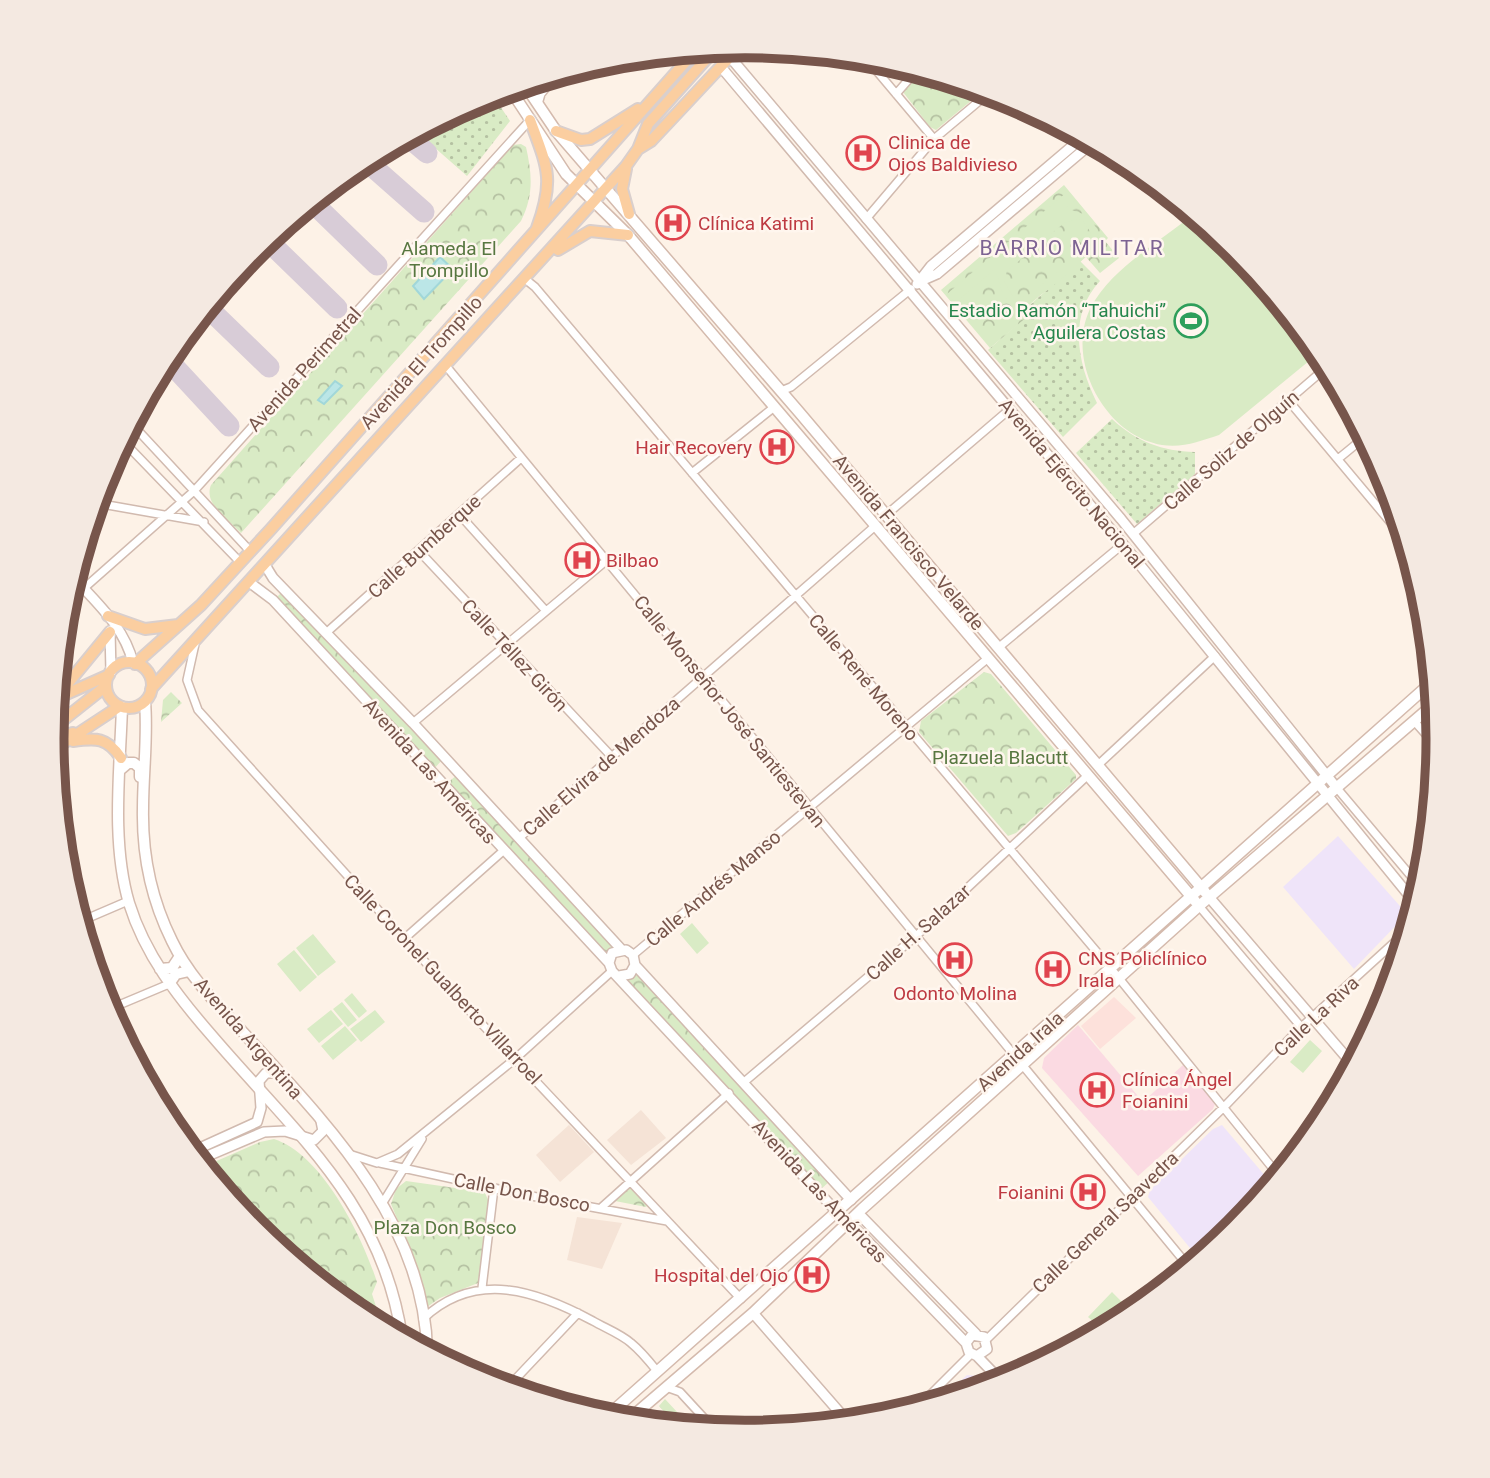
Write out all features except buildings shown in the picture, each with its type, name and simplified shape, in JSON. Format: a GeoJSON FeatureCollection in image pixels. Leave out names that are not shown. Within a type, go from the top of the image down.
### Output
{"type":"FeatureCollection","features":[{"type":"Feature","properties":{"kind":"main road","name":"Avenida El Trompillo"},"geometry":{"type":"LineString","coordinates":[[638,149],[651,141],[729,58]]}},
{"type":"Feature","properties":{"kind":"main road","name":"Avenida El Trompillo"},"geometry":{"type":"LineString","coordinates":[[151,689],[626,166],[638,149],[648,124],[706,59]]}},
{"type":"Feature","properties":{"kind":"main road","name":"Avenida El Trompillo"},"geometry":{"type":"LineString","coordinates":[[134,663],[180,625],[250,551],[687,61]]}},
{"type":"Feature","properties":{"kind":"main road","name":"Avenida Francisco Velarde"},"geometry":{"type":"LineString","coordinates":[[530,93],[556,131],[799,412],[1209,897]]}},
{"type":"Feature","properties":{"kind":"main road","name":"Avenida Francisco Velarde"},"geometry":{"type":"LineString","coordinates":[[516,98],[577,186],[628,235],[873,527],[1196,902]]}},
{"type":"Feature","properties":{"kind":"main road"},"geometry":{"type":"LineString","coordinates":[[556,131],[581,140],[590,139],[652,100]]}},
{"type":"Feature","properties":{"kind":"main road"},"geometry":{"type":"LineString","coordinates":[[530,120],[548,168],[549,181],[534,235]]}},
{"type":"Feature","properties":{"kind":"main road"},"geometry":{"type":"LineString","coordinates":[[626,166],[622,189],[629,214]]}},
{"type":"Feature","properties":{"kind":"main road"},"geometry":{"type":"LineString","coordinates":[[538,264],[590,230],[628,235]]}},
{"type":"Feature","properties":{"kind":"main road"},"geometry":{"type":"LineString","coordinates":[[752,382],[769,393],[779,389]]}},
{"type":"Feature","properties":{"kind":"main road"},"geometry":{"type":"LineString","coordinates":[[773,408],[784,405],[799,412]]}},
{"type":"Feature","properties":{"kind":"main road"},"geometry":{"type":"LineString","coordinates":[[873,527],[874,513],[885,514]]}},
{"type":"Feature","properties":{"kind":"main road"},"geometry":{"type":"LineString","coordinates":[[66,684],[110,623],[145,629],[180,625]]}},
{"type":"Feature","properties":{"kind":"main road"},"geometry":{"type":"LineString","coordinates":[[987,659],[987,647],[998,648]]}},
{"type":"Feature","properties":{"kind":"main road"},"geometry":{"type":"LineString","coordinates":[[64,718],[121,664],[134,663],[148,673],[151,689],[145,702],[132,708],[121,707],[110,698],[109,678]]}},
{"type":"Feature","properties":{"kind":"main road"},"geometry":{"type":"LineString","coordinates":[[65,694],[81,685],[109,678]]}},
{"type":"Feature","properties":{"kind":"main road","name":"Avenida Irala"},"geometry":{"type":"LineString","coordinates":[[638,1411],[753,1313],[1119,978],[1196,902],[1202,889],[1424,689]]}},
{"type":"Feature","properties":{"kind":"main road","name":"Avenida Argentina"},"geometry":{"type":"LineString","coordinates":[[145,702],[143,808],[149,880],[163,922],[189,971],[321,1120],[349,1154],[382,1204],[400,1239],[423,1319],[426,1340]]}},
{"type":"Feature","properties":{"kind":"main road"},"geometry":{"type":"LineString","coordinates":[[66,742],[121,707]]}},
{"type":"Feature","properties":{"kind":"main road","name":"Avenida Argentina"},"geometry":{"type":"LineString","coordinates":[[121,707],[119,833],[128,901],[169,984],[354,1202],[372,1236],[398,1310],[400,1327]]}},
{"type":"Feature","properties":{"kind":"main road","name":"Avenida Irala"},"geometry":{"type":"LineString","coordinates":[[616,1408],[1112,970],[1196,902],[1209,897],[1425,711]]}},
{"type":"Feature","properties":{"kind":"main road"},"geometry":{"type":"LineString","coordinates":[[64,736],[89,728]]}},
{"type":"Feature","properties":{"kind":"main road"},"geometry":{"type":"LineString","coordinates":[[66,742],[99,738],[113,746],[121,763],[131,762],[140,768],[143,808]]}},
{"type":"Feature","properties":{"kind":"main road"},"geometry":{"type":"LineString","coordinates":[[1087,776],[1088,765],[1098,765]]}},
{"type":"Feature","properties":{"kind":"main road"},"geometry":{"type":"LineString","coordinates":[[160,969],[172,968],[180,956]]}},
{"type":"Feature","properties":{"kind":"main road"},"geometry":{"type":"LineString","coordinates":[[169,984],[176,974],[189,971]]}},
{"type":"Feature","properties":{"kind":"main road","name":"Avenida Las Américas"},"geometry":{"type":"LineString","coordinates":[[838,1213],[850,1223]]}},
{"type":"Feature","properties":{"kind":"main road"},"geometry":{"type":"LineString","coordinates":[[741,1299],[753,1313]]}},
{"type":"Feature","properties":{"kind":"street","name":"Avenida Ejército Nacional"},"geometry":{"type":"LineString","coordinates":[[731,58],[1133,534],[1412,877]]}},
{"type":"Feature","properties":{"kind":"street","name":"Avenida Ejército Nacional"},"geometry":{"type":"LineString","coordinates":[[721,67],[911,289],[1122,543],[1408,894]]}},
{"type":"Feature","properties":{"kind":"street"},"geometry":{"type":"LineString","coordinates":[[877,71],[934,139]]}},
{"type":"Feature","properties":{"kind":"street"},"geometry":{"type":"LineString","coordinates":[[896,94],[910,78]]}},
{"type":"Feature","properties":{"kind":"street"},"geometry":{"type":"LineString","coordinates":[[538,104],[546,88]]}},
{"type":"Feature","properties":{"kind":"street"},"geometry":{"type":"LineString","coordinates":[[866,219],[934,139],[980,100]]}},
{"type":"Feature","properties":{"kind":"street","name":"Avenida Perimetral"},"geometry":{"type":"LineString","coordinates":[[80,591],[194,491],[530,120]]}},
{"type":"Feature","properties":{"kind":"street"},"geometry":{"type":"LineString","coordinates":[[1035,184],[1076,144]]}},
{"type":"Feature","properties":{"kind":"street"},"geometry":{"type":"LineString","coordinates":[[779,389],[792,386],[920,282],[931,266],[1084,148]]}},
{"type":"Feature","properties":{"kind":"street","name":"Calle René Moreno"},"geometry":{"type":"LineString","coordinates":[[525,279],[535,287],[1119,978],[1273,1168]]}},
{"type":"Feature","properties":{"kind":"street","name":"Calle Monseñor José Santiestevan"},"geometry":{"type":"LineString","coordinates":[[446,366],[703,676],[809,809],[1024,1063],[1183,1260]]}},
{"type":"Feature","properties":{"kind":"street","name":"Calle Soliz de Olguín"},"geometry":{"type":"LineString","coordinates":[[1133,534],[1319,374]]}},
{"type":"Feature","properties":{"kind":"street"},"geometry":{"type":"LineString","coordinates":[[885,514],[1009,409],[1019,408],[1020,399]]}},
{"type":"Feature","properties":{"kind":"street"},"geometry":{"type":"LineString","coordinates":[[1288,400],[1391,523]]}},
{"type":"Feature","properties":{"kind":"street"},"geometry":{"type":"LineString","coordinates":[[692,473],[773,408]]}},
{"type":"Feature","properties":{"kind":"street"},"geometry":{"type":"LineString","coordinates":[[138,430],[250,551]]}},
{"type":"Feature","properties":{"kind":"street"},"geometry":{"type":"LineString","coordinates":[[1338,459],[1358,443]]}},
{"type":"Feature","properties":{"kind":"street"},"geometry":{"type":"LineString","coordinates":[[130,447],[183,499],[239,561]]}},
{"type":"Feature","properties":{"kind":"street","name":"Calle Bumberque"},"geometry":{"type":"LineString","coordinates":[[326,633],[420,552],[522,458]]}},
{"type":"Feature","properties":{"kind":"street"},"geometry":{"type":"LineString","coordinates":[[106,505],[204,522]]}},
{"type":"Feature","properties":{"kind":"street"},"geometry":{"type":"LineString","coordinates":[[459,514],[546,611]]}},
{"type":"Feature","properties":{"kind":"street","name":"Calle Elvira de Mendoza"},"geometry":{"type":"LineString","coordinates":[[519,838],[873,527]]}},
{"type":"Feature","properties":{"kind":"street"},"geometry":{"type":"LineString","coordinates":[[1122,543],[1133,534]]}},
{"type":"Feature","properties":{"kind":"street"},"geometry":{"type":"LineString","coordinates":[[998,648],[1133,534]]}},
{"type":"Feature","properties":{"kind":"street","name":"Calle Téllez Girón"},"geometry":{"type":"LineString","coordinates":[[420,552],[612,757]]}},
{"type":"Feature","properties":{"kind":"street"},"geometry":{"type":"LineString","coordinates":[[412,723],[607,560]]}},
{"type":"Feature","properties":{"kind":"street","name":"Avenida Las Américas"},"geometry":{"type":"LineString","coordinates":[[265,565],[285,590],[621,949]]}},
{"type":"Feature","properties":{"kind":"street","name":"Avenida Las Américas"},"geometry":{"type":"LineString","coordinates":[[249,582],[273,600],[838,1213]]}},
{"type":"Feature","properties":{"kind":"street"},"geometry":{"type":"LineString","coordinates":[[83,589],[128,643],[134,663]]}},
{"type":"Feature","properties":{"kind":"street"},"geometry":{"type":"LineString","coordinates":[[273,600],[275,590],[285,590]]}},
{"type":"Feature","properties":{"kind":"street"},"geometry":{"type":"LineString","coordinates":[[109,678],[110,623]]}},
{"type":"Feature","properties":{"kind":"street","name":"Calle Coronel Gualberto Villarroel"},"geometry":{"type":"LineString","coordinates":[[196,641],[186,673],[191,699],[198,710],[404,939],[741,1299]]}},
{"type":"Feature","properties":{"kind":"street"},"geometry":{"type":"LineString","coordinates":[[1216,657],[1215,645],[1222,643]]}},
{"type":"Feature","properties":{"kind":"street"},"geometry":{"type":"LineString","coordinates":[[1216,657],[1227,660],[1230,654]]}},
{"type":"Feature","properties":{"kind":"street"},"geometry":{"type":"LineString","coordinates":[[1098,765],[1216,657]]}},
{"type":"Feature","properties":{"kind":"street","name":"Calle Andrés Manso"},"geometry":{"type":"LineString","coordinates":[[633,954],[987,659]]}},
{"type":"Feature","properties":{"kind":"street"},"geometry":{"type":"LineString","coordinates":[[1414,721],[1426,734]]}},
{"type":"Feature","properties":{"kind":"street"},"geometry":{"type":"LineString","coordinates":[[438,779],[452,766]]}},
{"type":"Feature","properties":{"kind":"street","name":"Calle H. Salazar"},"geometry":{"type":"LineString","coordinates":[[743,1083],[916,936],[1087,776]]}},
{"type":"Feature","properties":{"kind":"street"},"geometry":{"type":"LineString","coordinates":[[404,939],[503,851]]}},
{"type":"Feature","properties":{"kind":"street"},"geometry":{"type":"LineString","coordinates":[[1209,897],[1347,1058]]}},
{"type":"Feature","properties":{"kind":"street"},"geometry":{"type":"LineString","coordinates":[[88,918],[128,901]]}},
{"type":"Feature","properties":{"kind":"street"},"geometry":{"type":"LineString","coordinates":[[1196,902],[1302,1028]]}},
{"type":"Feature","properties":{"kind":"street","name":"Calle La Riva"},"geometry":{"type":"LineString","coordinates":[[1225,1106],[1302,1028],[1395,942]]}},
{"type":"Feature","properties":{"kind":"street"},"geometry":{"type":"LineString","coordinates":[[621,949],[633,954],[635,965],[630,974],[613,970],[612,953],[621,949]]}},
{"type":"Feature","properties":{"kind":"street","name":"Avenida Las Américas"},"geometry":{"type":"LineString","coordinates":[[635,965],[851,1200]]}},
{"type":"Feature","properties":{"kind":"street"},"geometry":{"type":"LineString","coordinates":[[349,1154],[377,1163],[398,1154],[515,1059],[613,970]]}},
{"type":"Feature","properties":{"kind":"street"},"geometry":{"type":"LineString","coordinates":[[118,1005],[169,984]]}},
{"type":"Feature","properties":{"kind":"street"},"geometry":{"type":"LineString","coordinates":[[201,1148],[253,1126],[261,1114],[259,1091],[263,1075],[270,1071],[280,1073]]}},
{"type":"Feature","properties":{"kind":"street"},"geometry":{"type":"LineString","coordinates":[[603,1207],[729,1093]]}},
{"type":"Feature","properties":{"kind":"street","name":"Calle General Saavedra"},"geometry":{"type":"LineString","coordinates":[[986,1340],[1131,1195],[1225,1106]]}},
{"type":"Feature","properties":{"kind":"street"},"geometry":{"type":"LineString","coordinates":[[207,1156],[264,1132],[285,1131],[309,1141],[319,1138],[323,1131],[321,1120]]}},
{"type":"Feature","properties":{"kind":"street"},"geometry":{"type":"LineString","coordinates":[[382,1204],[428,1131]]}},
{"type":"Feature","properties":{"kind":"street","name":"Calle Don Bosco"},"geometry":{"type":"LineString","coordinates":[[377,1163],[668,1221]]}},
{"type":"Feature","properties":{"kind":"street"},"geometry":{"type":"LineString","coordinates":[[819,1192],[829,1192],[833,1180]]}},
{"type":"Feature","properties":{"kind":"street"},"geometry":{"type":"LineString","coordinates":[[482,1288],[494,1188]]}},
{"type":"Feature","properties":{"kind":"street","name":"Avenida Las Américas"},"geometry":{"type":"LineString","coordinates":[[859,1214],[976,1334],[986,1340]]}},
{"type":"Feature","properties":{"kind":"street","name":"Avenida Las Américas"},"geometry":{"type":"LineString","coordinates":[[850,1223],[993,1373]]}},
{"type":"Feature","properties":{"kind":"street"},"geometry":{"type":"LineString","coordinates":[[423,1319],[452,1298],[482,1288],[497,1287],[529,1295],[578,1313],[630,1341],[657,1371]]}},
{"type":"Feature","properties":{"kind":"street"},"geometry":{"type":"LineString","coordinates":[[515,1380],[578,1313]]}},
{"type":"Feature","properties":{"kind":"street"},"geometry":{"type":"LineString","coordinates":[[753,1313],[840,1413]]}},
{"type":"Feature","properties":{"kind":"street"},"geometry":{"type":"LineString","coordinates":[[966,1343],[976,1334]]}},
{"type":"Feature","properties":{"kind":"street"},"geometry":{"type":"LineString","coordinates":[[933,1393],[974,1355],[987,1349],[986,1340]]}},
{"type":"Feature","properties":{"kind":"street"},"geometry":{"type":"LineString","coordinates":[[666,1387],[680,1392],[705,1419]]}},
{"type":"Feature","properties":{"kind":"shaded area"},"geometry":{"type":"Polygon","coordinates":[[[1338,836],[1404,911],[1402,920],[1354,969],[1283,887],[1338,836]]]}},
{"type":"Feature","properties":{"kind":"shaded area"},"geometry":{"type":"Polygon","coordinates":[[[1114,997],[1136,1018],[1100,1049],[1081,1026],[1114,997]]]}},
{"type":"Feature","properties":{"kind":"shaded area","name":"Clínica Ángel Foianini"},"geometry":{"type":"Polygon","coordinates":[[[1078,1025],[1143,1102],[1183,1065],[1216,1101],[1213,1109],[1138,1176],[1042,1068],[1044,1058],[1078,1025]]]}},
{"type":"Feature","properties":{"kind":"shaded area"},"geometry":{"type":"Polygon","coordinates":[[[641,1110],[666,1138],[631,1165],[607,1140],[641,1110]]]}},
{"type":"Feature","properties":{"kind":"shaded area"},"geometry":{"type":"Polygon","coordinates":[[[569,1125],[594,1152],[560,1182],[536,1155],[569,1125]]]}},
{"type":"Feature","properties":{"kind":"shaded area"},"geometry":{"type":"Polygon","coordinates":[[[1222,1125],[1266,1177],[1227,1221],[1193,1252],[1148,1197],[1150,1190],[1213,1129],[1222,1125]]]}},
{"type":"Feature","properties":{"kind":"shaded area"},"geometry":{"type":"Polygon","coordinates":[[[577,1217],[622,1223],[602,1269],[567,1260],[577,1217]]]}},
{"type":"Feature","properties":{"kind":"shaded area"},"geometry":{"type":"Polygon","coordinates":[[[967,1375],[981,1378],[964,1384],[954,1387],[967,1375]]]}},
{"type":"Feature","properties":{"kind":"green space"},"geometry":{"type":"Polygon","coordinates":[[[913,79],[974,98],[936,130],[930,127],[903,92],[913,79]]]}},
{"type":"Feature","properties":{"kind":"green space"},"geometry":{"type":"Polygon","coordinates":[[[499,104],[510,121],[467,176],[424,138],[499,104]]]}},
{"type":"Feature","properties":{"kind":"green space","name":"Alameda El Trompillo"},"geometry":{"type":"Polygon","coordinates":[[[521,144],[526,147],[531,184],[521,221],[241,533],[214,505],[211,485],[513,145],[521,144]]]}},
{"type":"Feature","properties":{"kind":"green space"},"geometry":{"type":"Polygon","coordinates":[[[1064,185],[1108,238],[1105,241],[1119,258],[1100,273],[1086,257],[1023,310],[1028,316],[990,348],[941,290],[1064,185]]]}},
{"type":"Feature","properties":{"kind":"green space"},"geometry":{"type":"Polygon","coordinates":[[[1068,191],[1075,200],[1066,208],[1089,216],[1098,231],[1096,244],[1091,252],[1049,289],[1026,301],[1014,302],[1004,297],[995,269],[955,303],[947,294],[1068,191]],[[1077,219],[1064,223],[1007,271],[1004,281],[1012,295],[1021,297],[1031,294],[1087,246],[1091,233],[1083,221],[1077,219]]]}},
{"type":"Feature","properties":{"kind":"green space","name":"Estadio Ramón “Tahuichi” Aguilera Costas"},"geometry":{"type":"Polygon","coordinates":[[[1186,220],[1227,257],[1257,290],[1310,360],[1219,435],[1185,445],[1170,446],[1141,439],[1123,427],[1107,411],[1095,392],[1083,349],[1084,327],[1091,307],[1111,280],[1137,256],[1186,220]]]}},
{"type":"Feature","properties":{"kind":"green space"},"geometry":{"type":"Polygon","coordinates":[[[1080,261],[1100,281],[1083,309],[1079,341],[1085,373],[1097,403],[1063,437],[988,350],[1027,316],[1023,311],[1080,261]]]}},
{"type":"Feature","properties":{"kind":"green space"},"geometry":{"type":"Polygon","coordinates":[[[1112,419],[1150,444],[1195,452],[1195,474],[1137,524],[1076,453],[1112,419]]]}},
{"type":"Feature","properties":{"kind":"green space"},"geometry":{"type":"Polygon","coordinates":[[[283,591],[442,760],[433,770],[275,599],[283,591]]]}},
{"type":"Feature","properties":{"kind":"green space","name":"Plazuela Blacutt"},"geometry":{"type":"Polygon","coordinates":[[[984,672],[991,674],[1076,775],[1076,779],[1016,833],[1008,836],[919,732],[921,721],[984,672]]]}},
{"type":"Feature","properties":{"kind":"green space"},"geometry":{"type":"Polygon","coordinates":[[[171,692],[182,703],[161,722],[163,700],[171,692]]]}},
{"type":"Feature","properties":{"kind":"green space"},"geometry":{"type":"Polygon","coordinates":[[[457,775],[617,948],[606,958],[446,784],[457,775]]]}},
{"type":"Feature","properties":{"kind":"green space"},"geometry":{"type":"Polygon","coordinates":[[[692,923],[709,943],[697,954],[680,934],[692,923]]]}},
{"type":"Feature","properties":{"kind":"green space"},"geometry":{"type":"Polygon","coordinates":[[[313,934],[336,962],[318,976],[296,948],[313,934]]]}},
{"type":"Feature","properties":{"kind":"green space"},"geometry":{"type":"Polygon","coordinates":[[[294,950],[317,977],[300,992],[277,964],[294,950]]]}},
{"type":"Feature","properties":{"kind":"green space"},"geometry":{"type":"Polygon","coordinates":[[[636,971],[830,1181],[820,1190],[626,981],[636,971]]]}},
{"type":"Feature","properties":{"kind":"green space"},"geometry":{"type":"Polygon","coordinates":[[[352,993],[367,1011],[359,1018],[344,1000],[352,993]]]}},
{"type":"Feature","properties":{"kind":"green space"},"geometry":{"type":"Polygon","coordinates":[[[342,1002],[357,1020],[348,1027],[333,1009],[342,1002]]]}},
{"type":"Feature","properties":{"kind":"green space"},"geometry":{"type":"Polygon","coordinates":[[[331,1010],[343,1024],[319,1043],[307,1029],[331,1010]]]}},
{"type":"Feature","properties":{"kind":"green space"},"geometry":{"type":"Polygon","coordinates":[[[375,1010],[385,1022],[361,1042],[350,1029],[375,1010]]]}},
{"type":"Feature","properties":{"kind":"green space"},"geometry":{"type":"Polygon","coordinates":[[[345,1026],[357,1040],[333,1060],[321,1046],[345,1026]]]}},
{"type":"Feature","properties":{"kind":"green space"},"geometry":{"type":"Polygon","coordinates":[[[1310,1040],[1322,1051],[1303,1073],[1290,1062],[1310,1040]]]}},
{"type":"Feature","properties":{"kind":"green space"},"geometry":{"type":"Polygon","coordinates":[[[274,1139],[292,1148],[309,1162],[338,1199],[361,1242],[377,1282],[372,1294],[378,1312],[330,1279],[296,1251],[263,1221],[212,1163],[260,1142],[274,1139]]]}},
{"type":"Feature","properties":{"kind":"green space","name":"Plaza Don Bosco"},"geometry":{"type":"Polygon","coordinates":[[[406,1181],[485,1193],[489,1202],[478,1283],[440,1298],[427,1307],[418,1269],[391,1204],[396,1189],[406,1181]]]}},
{"type":"Feature","properties":{"kind":"green space"},"geometry":{"type":"Polygon","coordinates":[[[632,1188],[648,1204],[646,1207],[615,1201],[627,1189],[632,1188]]]}},
{"type":"Feature","properties":{"kind":"green space"},"geometry":{"type":"Polygon","coordinates":[[[1112,1292],[1124,1304],[1095,1323],[1088,1317],[1112,1292]]]}},
{"type":"Feature","properties":{"kind":"green space"},"geometry":{"type":"Polygon","coordinates":[[[665,1399],[682,1417],[667,1415],[659,1406],[665,1399]]]}},
{"type":"Feature","properties":{"kind":"water"},"geometry":{"type":"Polygon","coordinates":[[[440,257],[453,269],[424,299],[413,286],[440,257]]]}},
{"type":"Feature","properties":{"kind":"water"},"geometry":{"type":"Polygon","coordinates":[[[335,381],[342,386],[324,404],[318,400],[335,381]]]}},
{"type":"Feature","properties":{"kind":"taxiway"},"geometry":{"type":"LineString","coordinates":[[415,143],[427,153]]}},
{"type":"Feature","properties":{"kind":"taxiway"},"geometry":{"type":"LineString","coordinates":[[374,168],[424,212]]}},
{"type":"Feature","properties":{"kind":"taxiway"},"geometry":{"type":"LineString","coordinates":[[319,208],[377,265]]}},
{"type":"Feature","properties":{"kind":"taxiway"},"geometry":{"type":"LineString","coordinates":[[274,247],[337,308]]}},
{"type":"Feature","properties":{"kind":"taxiway"},"geometry":{"type":"LineString","coordinates":[[214,313],[269,367]]}},
{"type":"Feature","properties":{"kind":"taxiway"},"geometry":{"type":"LineString","coordinates":[[175,367],[229,426]]}},
{"type":"Feature","properties":{"kind":"place","name":"Clinica de Ojos Baldivieso"},"geometry":{"type":"Point","coordinates":[863,153]}},
{"type":"Feature","properties":{"kind":"place","name":"Clínica Katimi"},"geometry":{"type":"Point","coordinates":[673,223]}},
{"type":"Feature","properties":{"kind":"place","name":"Estadio Ramón “Tahuichi” Aguilera Costas"},"geometry":{"type":"Point","coordinates":[1191,321]}},
{"type":"Feature","properties":{"kind":"place","name":"Hair Recovery"},"geometry":{"type":"Point","coordinates":[777,447]}},
{"type":"Feature","properties":{"kind":"place","name":"Bilbao"},"geometry":{"type":"Point","coordinates":[582,560]}},
{"type":"Feature","properties":{"kind":"place","name":"Odonto Molina"},"geometry":{"type":"Point","coordinates":[955,960]}},
{"type":"Feature","properties":{"kind":"place","name":"CNS Policlínico Irala"},"geometry":{"type":"Point","coordinates":[1053,969]}},
{"type":"Feature","properties":{"kind":"place","name":"Clínica Ángel Foianini"},"geometry":{"type":"Point","coordinates":[1097,1090]}},
{"type":"Feature","properties":{"kind":"place","name":"Foianini"},"geometry":{"type":"Point","coordinates":[1088,1192]}},
{"type":"Feature","properties":{"kind":"place","name":"Hospital del Ojo"},"geometry":{"type":"Point","coordinates":[812,1275]}},
{"type":"Feature","properties":{"kind":"district","name":"BARRIO MILITAR"},"geometry":{"type":"Point","coordinates":[1072,248]}}]}
